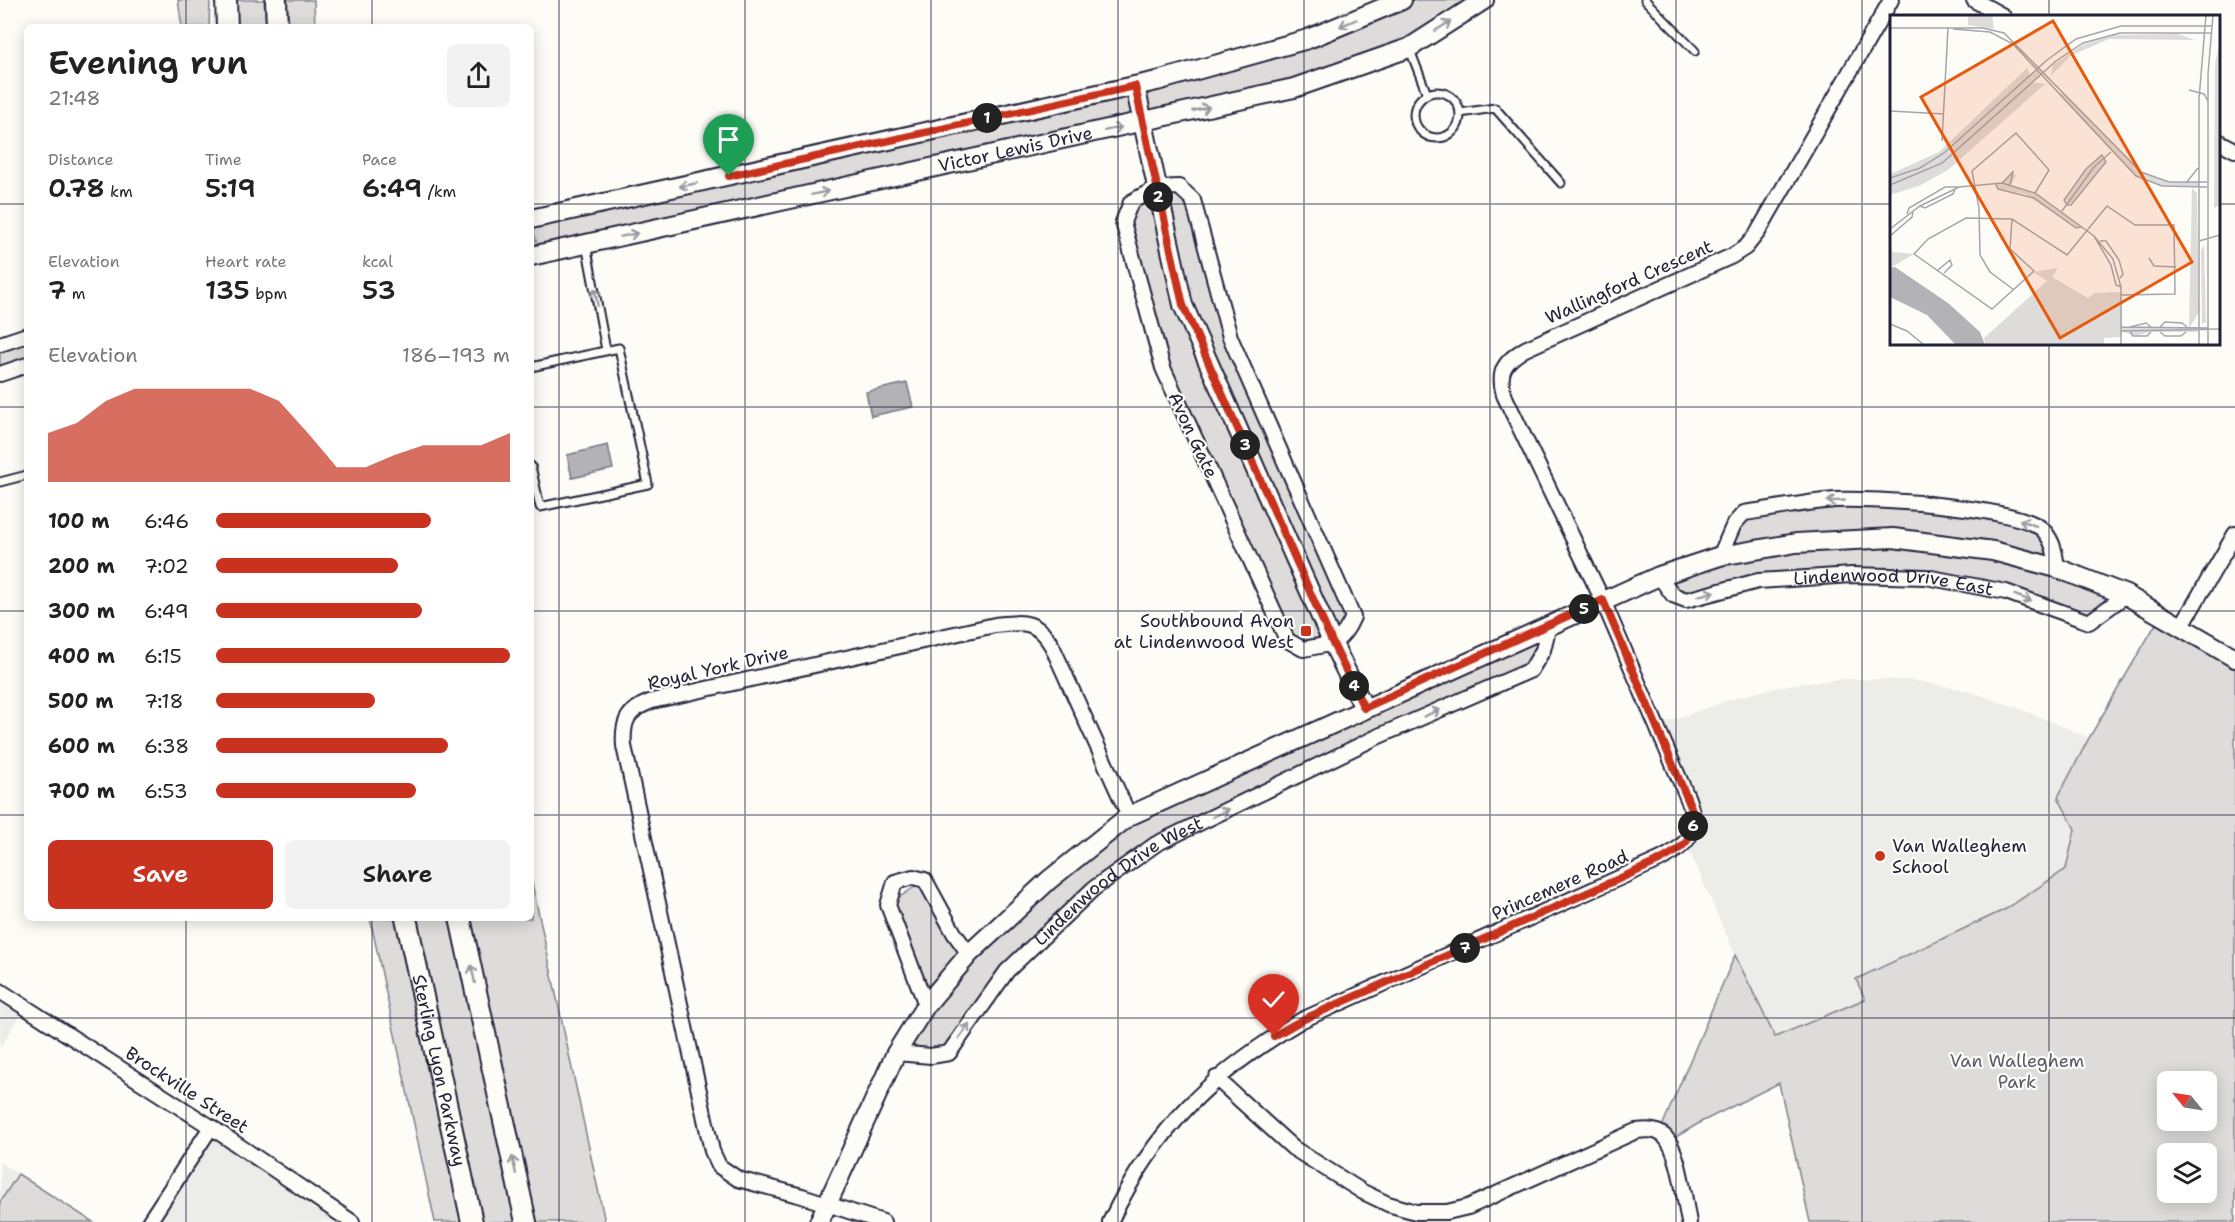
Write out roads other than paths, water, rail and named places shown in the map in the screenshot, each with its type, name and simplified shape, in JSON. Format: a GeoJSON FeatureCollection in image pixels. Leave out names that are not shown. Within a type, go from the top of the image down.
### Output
{"type":"FeatureCollection","features":[{"type":"Feature","properties":{"kind":"main road"},"geometry":{"type":"LineString","coordinates":[[226,0],[227,24]]}},
{"type":"Feature","properties":{"kind":"main road"},"geometry":{"type":"LineString","coordinates":[[276,0],[278,24]]}},
{"type":"Feature","properties":{"kind":"main road","name":"Sterling Lyon Parkway"},"geometry":{"type":"LineString","coordinates":[[407,921],[472,1222]]}},
{"type":"Feature","properties":{"kind":"main road"},"geometry":{"type":"LineString","coordinates":[[461,921],[526,1222]]}},
{"type":"Feature","properties":{"kind":"street","name":"Victor Lewis Drive"},"geometry":{"type":"LineString","coordinates":[[534,218],[1135,86],[1308,39],[1402,0]]}},
{"type":"Feature","properties":{"kind":"street","name":"Victor Lewis Drive"},"geometry":{"type":"LineString","coordinates":[[534,255],[1144,123],[1294,88],[1409,48],[1484,0]]}},
{"type":"Feature","properties":{"kind":"street","name":"Wallingford Crescent"},"geometry":{"type":"LineString","coordinates":[[1603,600],[1504,395],[1500,384],[1502,370],[1512,357],[1525,349],[1732,256],[1746,247],[1758,232],[1891,0]]}},
{"type":"Feature","properties":{"kind":"street"},"geometry":{"type":"LineString","coordinates":[[1974,0],[2001,15]]}},
{"type":"Feature","properties":{"kind":"street"},"geometry":{"type":"LineString","coordinates":[[1135,86],[1183,305],[1333,644],[1364,708]]}},
{"type":"Feature","properties":{"kind":"street"},"geometry":{"type":"LineString","coordinates":[[2220,142],[2235,150]]}},
{"type":"Feature","properties":{"kind":"street"},"geometry":{"type":"LineString","coordinates":[[1156,188],[1179,187],[1193,200],[1230,337],[1353,617],[1348,628],[1333,644]]}},
{"type":"Feature","properties":{"kind":"street","name":"Avon Gate"},"geometry":{"type":"LineString","coordinates":[[1156,188],[1131,202],[1123,222],[1163,368],[1287,640],[1303,649],[1333,644]]}},
{"type":"Feature","properties":{"kind":"street"},"geometry":{"type":"LineString","coordinates":[[0,344],[24,337]]}},
{"type":"Feature","properties":{"kind":"street"},"geometry":{"type":"LineString","coordinates":[[0,374],[24,366]]}},
{"type":"Feature","properties":{"kind":"street"},"geometry":{"type":"LineString","coordinates":[[1720,556],[1734,524],[1744,513],[1835,500],[1922,502],[2014,517],[2042,528],[2054,544],[2057,568]]}},
{"type":"Feature","properties":{"kind":"street"},"geometry":{"type":"LineString","coordinates":[[2181,627],[2235,534]]}},
{"type":"Feature","properties":{"kind":"street","name":"Lindenwood Drive East"},"geometry":{"type":"LineString","coordinates":[[1364,708],[1659,576],[1720,556],[1796,543],[1893,538],[1993,551],[2057,568],[2126,595],[2235,658]]}},
{"type":"Feature","properties":{"kind":"street","name":"Lindenwood Drive East"},"geometry":{"type":"LineString","coordinates":[[1659,576],[1673,595],[1686,600],[1758,582],[1852,575],[1926,578],[2006,592],[2089,622],[2126,595]]}},
{"type":"Feature","properties":{"kind":"street","name":"Princemere Road"},"geometry":{"type":"LineString","coordinates":[[1110,1222],[1138,1168],[1179,1114],[1216,1078],[1248,1054],[1302,1020],[1659,861],[1686,843],[1693,831],[1693,812],[1603,600]]}},
{"type":"Feature","properties":{"kind":"street","name":"Royal York Drive"},"geometry":{"type":"LineString","coordinates":[[826,1204],[738,1179],[719,1166],[712,1151],[624,746],[623,732],[626,718],[638,706],[652,701],[995,625],[1022,622],[1034,626],[1044,634],[1052,646],[1129,816]]}},
{"type":"Feature","properties":{"kind":"street","name":"Lindenwood Drive West"},"geometry":{"type":"LineString","coordinates":[[896,1053],[931,1056],[949,1053],[1007,971],[1092,889],[1156,844],[1379,736],[1531,670],[1543,650],[1549,625]]}},
{"type":"Feature","properties":{"kind":"street","name":"Lindenwood Drive West"},"geometry":{"type":"LineString","coordinates":[[819,1222],[896,1053],[926,1005],[969,954],[1049,880],[1129,816],[1364,708]]}},
{"type":"Feature","properties":{"kind":"street"},"geometry":{"type":"LineString","coordinates":[[926,1005],[888,905],[895,882],[913,877],[925,880],[954,933],[969,954]]}},
{"type":"Feature","properties":{"kind":"street","name":"Brockville Street"},"geometry":{"type":"LineString","coordinates":[[0,991],[211,1126],[352,1222]]}},
{"type":"Feature","properties":{"kind":"street"},"geometry":{"type":"LineString","coordinates":[[1216,1078],[1271,1129],[1318,1164],[1388,1204],[1416,1212],[1447,1212],[1468,1207],[1636,1131],[1651,1130],[1664,1136],[1674,1152],[1689,1222]]}},
{"type":"Feature","properties":{"kind":"street"},"geometry":{"type":"LineString","coordinates":[[149,1222],[211,1126]]}},
{"type":"Feature","properties":{"kind":"street"},"geometry":{"type":"LineString","coordinates":[[826,1204],[883,1222]]}},
{"type":"Feature","properties":{"kind":"lane"},"geometry":{"type":"LineString","coordinates":[[1645,0],[1654,3],[1695,51]]}},
{"type":"Feature","properties":{"kind":"lane"},"geometry":{"type":"LineString","coordinates":[[1409,48],[1427,94]]}},
{"type":"Feature","properties":{"kind":"lane"},"geometry":{"type":"LineString","coordinates":[[1443,93],[1450,96],[1458,105],[1460,113],[1459,121],[1449,135],[1433,138],[1420,130],[1414,116],[1420,99],[1427,94],[1443,93]]}},
{"type":"Feature","properties":{"kind":"lane"},"geometry":{"type":"LineString","coordinates":[[1460,113],[1495,108],[1561,183]]}},
{"type":"Feature","properties":{"kind":"lane"},"geometry":{"type":"LineString","coordinates":[[586,244],[606,350]]}},
{"type":"Feature","properties":{"kind":"lane"},"geometry":{"type":"LineString","coordinates":[[534,366],[619,348],[648,484],[540,507],[534,480]]}},
{"type":"Feature","properties":{"kind":"lane"},"geometry":{"type":"LineString","coordinates":[[0,482],[24,476]]}},
{"type":"Feature","properties":{"kind":"place","name":"Southbound Avon at Lindenwood West"},"geometry":{"type":"Point","coordinates":[1306,631]}},
{"type":"Feature","properties":{"kind":"place","name":"Van Walleghem School"},"geometry":{"type":"Point","coordinates":[1880,856]}},
{"type":"Feature","properties":{"kind":"park label","name":"Van Walleghem Park"},"geometry":{"type":"Point","coordinates":[2017,1071]}}]}
